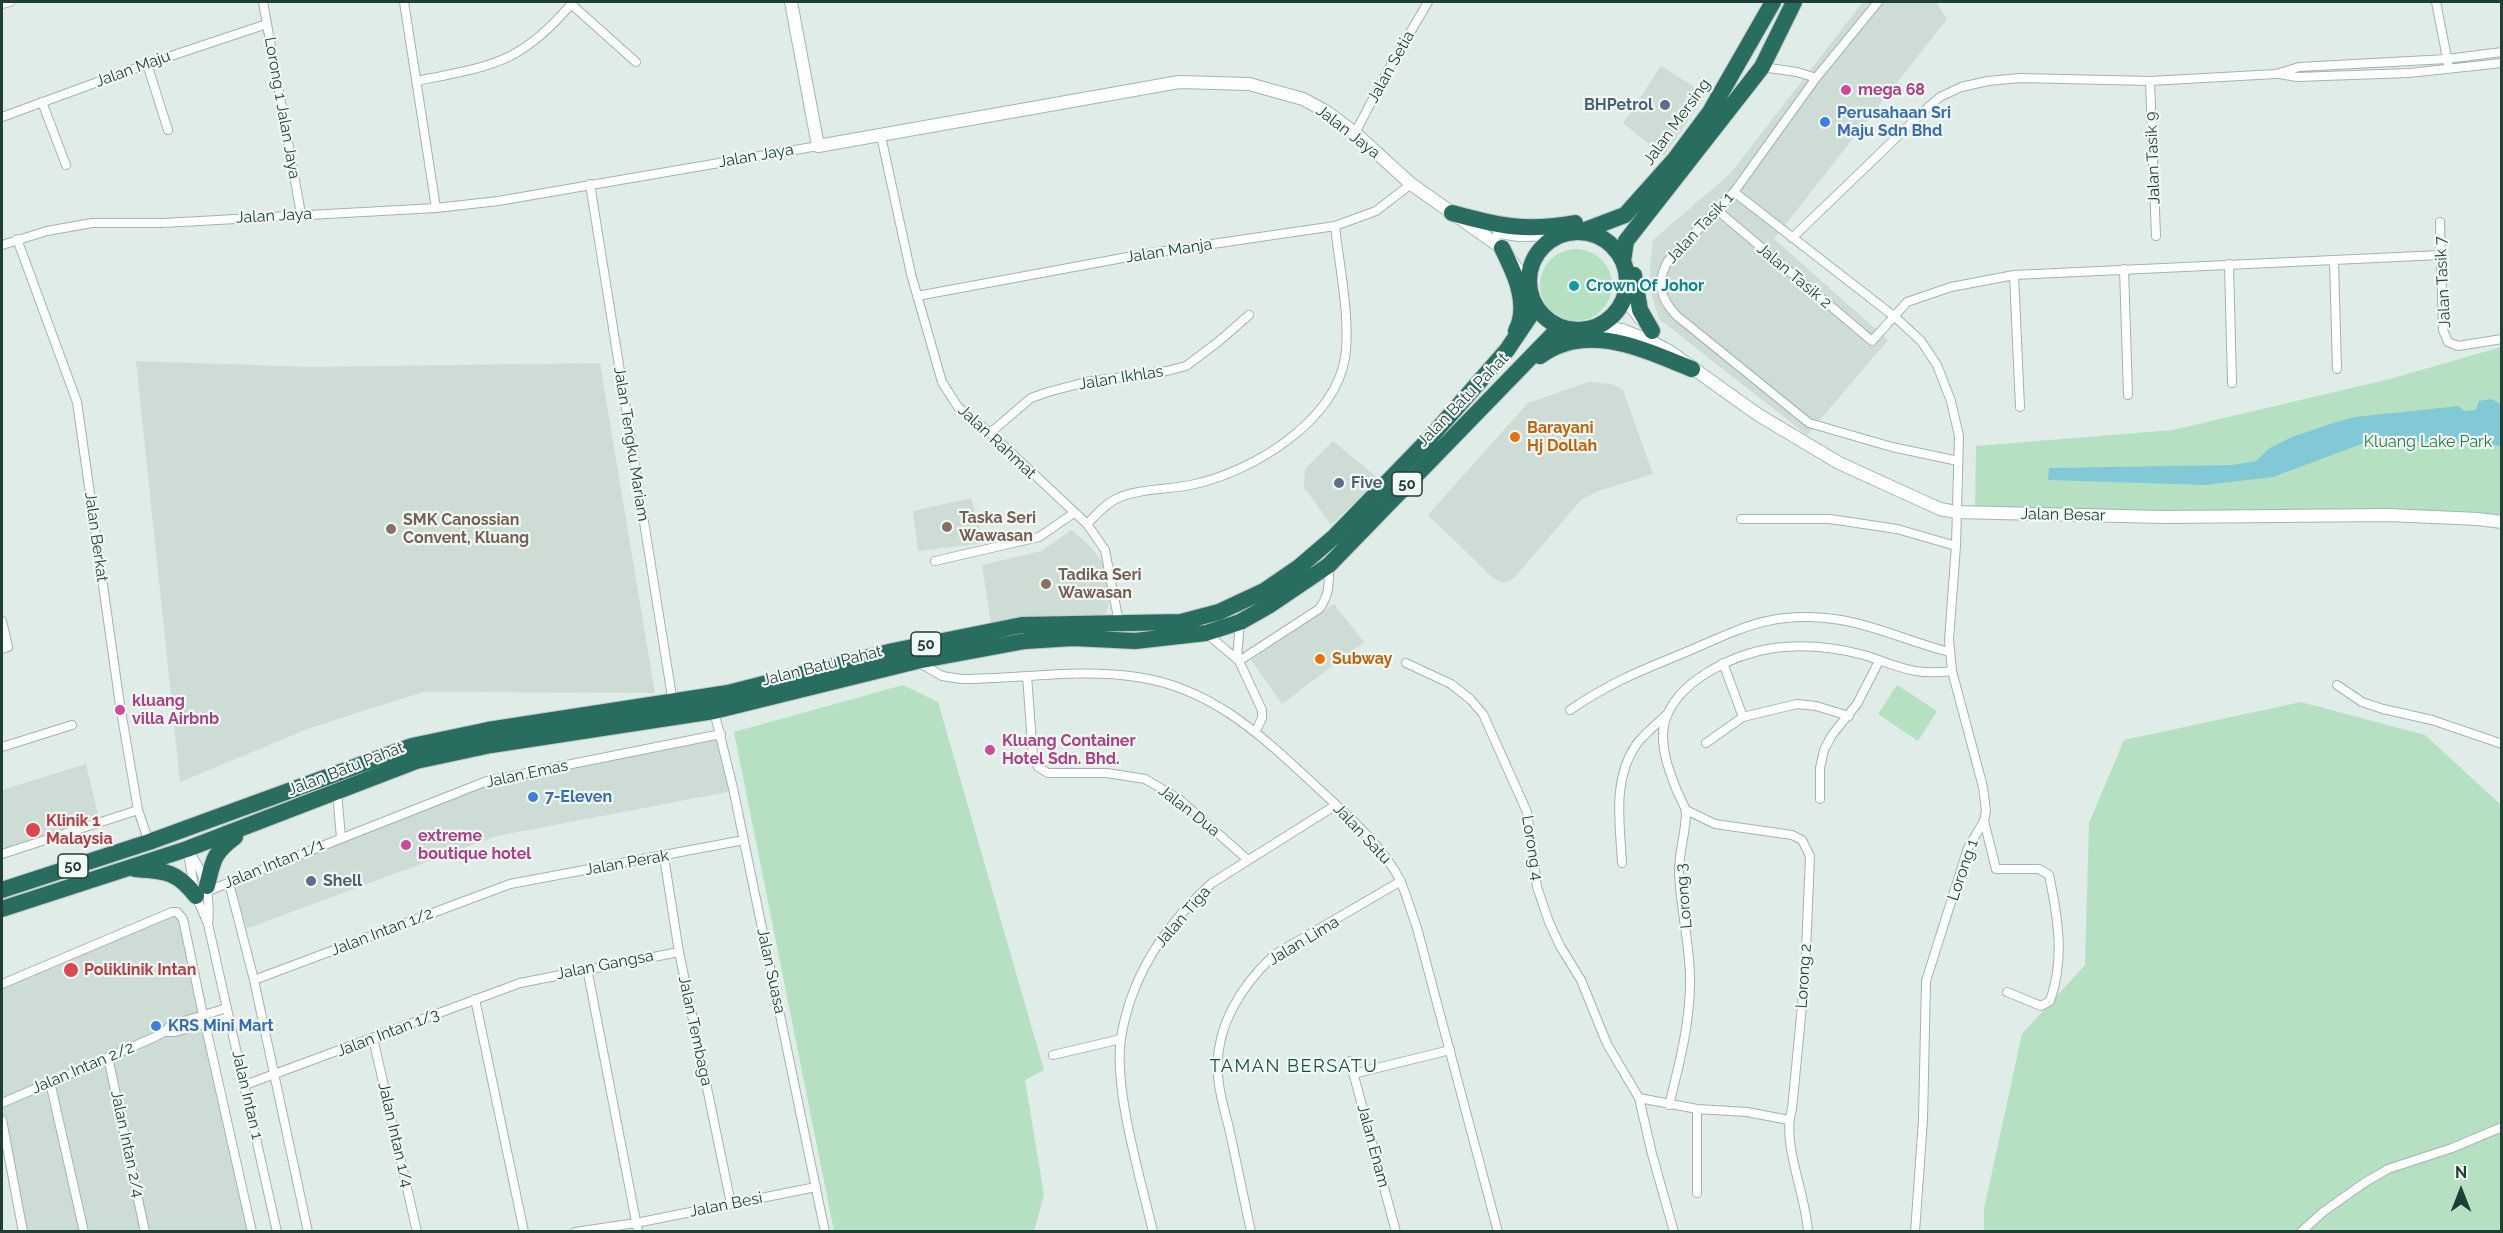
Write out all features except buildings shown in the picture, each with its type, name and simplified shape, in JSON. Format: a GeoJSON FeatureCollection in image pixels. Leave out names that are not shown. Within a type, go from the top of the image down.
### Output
{"type":"FeatureCollection","features":[{"type":"Feature","properties":{"kind":"highway","name":"Jalan Mersing"},"geometry":{"type":"LineString","coordinates":[[1572,233],[1625,215],[1651,187],[1710,112],[1773,2]]}},
{"type":"Feature","properties":{"kind":"highway"},"geometry":{"type":"LineString","coordinates":[[1623,261],[1616,250],[1593,235],[1572,233],[1549,241],[1537,253],[1530,268],[1528,284],[1536,308],[1546,319],[1560,327],[1584,330],[1608,320],[1618,310],[1627,285],[1623,261],[1626,242],[1762,67],[1794,2]]}},
{"type":"Feature","properties":{"kind":"highway"},"geometry":{"type":"LineString","coordinates":[[1452,213],[1501,226],[1526,229],[1558,226],[1589,220],[1619,209],[1651,187]]}},
{"type":"Feature","properties":{"kind":"highway"},"geometry":{"type":"LineString","coordinates":[[1638,227],[1633,258],[1636,296],[1640,310],[1652,331]]}},
{"type":"Feature","properties":{"kind":"highway"},"geometry":{"type":"LineString","coordinates":[[1502,248],[1516,278],[1521,310],[1519,325],[1506,350]]}},
{"type":"Feature","properties":{"kind":"highway","name":"Jalan Batu Pahat"},"geometry":{"type":"LineString","coordinates":[[2,890],[210,820],[412,746],[488,730],[728,693],[893,651],[1022,625],[1181,622],[1219,612],[1264,591],[1299,567],[1334,537],[1430,438],[1506,350],[1536,308]]}},
{"type":"Feature","properties":{"kind":"highway","name":"Jalan Batu Pahat"},"geometry":{"type":"LineString","coordinates":[[2,909],[187,849],[416,761],[491,745],[714,711],[917,661],[1025,641],[1073,638],[1135,641],[1206,633],[1240,622],[1270,605],[1329,565],[1560,327]]}},
{"type":"Feature","properties":{"kind":"highway"},"geometry":{"type":"LineString","coordinates":[[1514,374],[1550,349],[1565,343],[1597,339],[1636,347],[1692,369]]}},
{"type":"Feature","properties":{"kind":"highway"},"geometry":{"type":"LineString","coordinates":[[147,842],[187,849],[196,832],[210,820]]}},
{"type":"Feature","properties":{"kind":"highway"},"geometry":{"type":"LineString","coordinates":[[126,869],[162,871],[178,876],[203,891],[213,858],[220,848],[248,827]]}},
{"type":"Feature","properties":{"kind":"street"},"geometry":{"type":"LineString","coordinates":[[2,4],[10,2]]}},
{"type":"Feature","properties":{"kind":"street","name":"Lorong 1 Jalan Jaya"},"geometry":{"type":"LineString","coordinates":[[263,2],[301,214]]}},
{"type":"Feature","properties":{"kind":"street"},"geometry":{"type":"LineString","coordinates":[[405,2],[436,208]]}},
{"type":"Feature","properties":{"kind":"street"},"geometry":{"type":"LineString","coordinates":[[791,2],[818,146]]}},
{"type":"Feature","properties":{"kind":"street","name":"Jalan Setia"},"geometry":{"type":"LineString","coordinates":[[1355,133],[1426,2]]}},
{"type":"Feature","properties":{"kind":"street","name":"Jalan Tasik 1"},"geometry":{"type":"LineString","coordinates":[[1878,2],[1816,78],[1734,192],[1668,261],[1661,273],[1660,285],[1663,297],[1673,312],[1809,423],[1892,447],[1958,461]]}},
{"type":"Feature","properties":{"kind":"street"},"geometry":{"type":"LineString","coordinates":[[2436,2],[2448,69]]}},
{"type":"Feature","properties":{"kind":"street"},"geometry":{"type":"LineString","coordinates":[[417,81],[488,67],[519,53],[548,31],[572,3],[636,62]]}},
{"type":"Feature","properties":{"kind":"street","name":"Jalan Maju"},"geometry":{"type":"LineString","coordinates":[[2,117],[147,64],[267,24]]}},
{"type":"Feature","properties":{"kind":"street"},"geometry":{"type":"LineString","coordinates":[[2276,74],[2300,67],[2447,59],[2502,52]]}},
{"type":"Feature","properties":{"kind":"street"},"geometry":{"type":"LineString","coordinates":[[1792,238],[1925,110],[1941,97],[1961,87],[1988,81],[2020,78],[2150,81],[2276,74],[2297,77],[2409,73],[2502,63]]}},
{"type":"Feature","properties":{"kind":"street"},"geometry":{"type":"LineString","coordinates":[[147,64],[168,130]]}},
{"type":"Feature","properties":{"kind":"street"},"geometry":{"type":"LineString","coordinates":[[1762,67],[1797,72],[1816,78]]}},
{"type":"Feature","properties":{"kind":"street","name":"Jalan Tasik 9"},"geometry":{"type":"LineString","coordinates":[[2150,81],[2156,236]]}},
{"type":"Feature","properties":{"kind":"street","name":"Jalan Jaya"},"geometry":{"type":"LineString","coordinates":[[2,245],[47,231],[92,224],[163,223],[436,208],[498,201],[881,136],[1139,88],[1179,82],[1209,82],[1249,84],[1304,99],[1327,112],[1355,133],[1411,184],[1502,248],[1528,284]]}},
{"type":"Feature","properties":{"kind":"street"},"geometry":{"type":"LineString","coordinates":[[42,102],[66,165]]}},
{"type":"Feature","properties":{"kind":"street","name":"Jalan Rahmat"},"geometry":{"type":"LineString","coordinates":[[881,136],[917,296],[942,382],[958,407],[990,433],[1087,525],[1105,550],[1119,624]]}},
{"type":"Feature","properties":{"kind":"street","name":"Jalan Tengku Mariam"},"geometry":{"type":"LineString","coordinates":[[590,184],[673,703]]}},
{"type":"Feature","properties":{"kind":"street","name":"Jalan Manja"},"geometry":{"type":"LineString","coordinates":[[917,296],[1144,254],[1335,226],[1376,211],[1411,184]]}},
{"type":"Feature","properties":{"kind":"street","name":"Lorong 1"},"geometry":{"type":"LineString","coordinates":[[1734,192],[1895,316],[1921,341],[1938,365],[1959,436],[1950,652],[1952,671],[1986,804],[1984,822],[1968,848],[1926,981],[1923,1120],[1916,1232]]}},
{"type":"Feature","properties":{"kind":"street","name":"Jalan Tasik 2"},"geometry":{"type":"LineString","coordinates":[[1717,210],[1872,341],[1895,316]]}},
{"type":"Feature","properties":{"kind":"street","name":"Jalan Jaya"},"geometry":{"type":"LineString","coordinates":[[1467,222],[1494,231],[1519,235],[1572,233]]}},
{"type":"Feature","properties":{"kind":"street","name":"Jalan Tasik 7"},"geometry":{"type":"LineString","coordinates":[[2440,222],[2443,330],[2448,342],[2458,346],[2502,339]]}},
{"type":"Feature","properties":{"kind":"street"},"geometry":{"type":"LineString","coordinates":[[1087,525],[1117,498],[1210,481],[1241,469],[1283,443],[1317,413],[1335,386],[1345,359],[1347,330],[1335,226]]}},
{"type":"Feature","properties":{"kind":"street","name":"Jalan Berkat"},"geometry":{"type":"LineString","coordinates":[[17,239],[77,402],[120,705],[138,810],[147,842]]}},
{"type":"Feature","properties":{"kind":"street"},"geometry":{"type":"LineString","coordinates":[[1895,316],[1906,302],[1930,293],[2014,275],[2440,255]]}},
{"type":"Feature","properties":{"kind":"street"},"geometry":{"type":"LineString","coordinates":[[2334,260],[2337,369]]}},
{"type":"Feature","properties":{"kind":"street"},"geometry":{"type":"LineString","coordinates":[[2229,264],[2232,383]]}},
{"type":"Feature","properties":{"kind":"street"},"geometry":{"type":"LineString","coordinates":[[2124,269],[2128,395]]}},
{"type":"Feature","properties":{"kind":"street"},"geometry":{"type":"LineString","coordinates":[[2014,275],[2020,407]]}},
{"type":"Feature","properties":{"kind":"street","name":"Jalan Besar"},"geometry":{"type":"LineString","coordinates":[[1624,297],[1669,351]]}},
{"type":"Feature","properties":{"kind":"street","name":"Jalan Ikhlas"},"geometry":{"type":"LineString","coordinates":[[990,433],[1031,398],[1048,392],[1086,382],[1167,371],[1185,366],[1249,315]]}},
{"type":"Feature","properties":{"kind":"street","name":"Jalan Besar"},"geometry":{"type":"LineString","coordinates":[[1595,327],[1635,334],[1669,351],[1757,414],[1839,463],[1930,506],[1956,512],[2163,517],[2409,515],[2502,522]]}},
{"type":"Feature","properties":{"kind":"street"},"geometry":{"type":"LineString","coordinates":[[934,561],[1031,540],[1056,527],[1074,513]]}},
{"type":"Feature","properties":{"kind":"street"},"geometry":{"type":"LineString","coordinates":[[1741,519],[1830,519],[1897,528],[1956,546]]}},
{"type":"Feature","properties":{"kind":"street"},"geometry":{"type":"LineString","coordinates":[[1238,660],[1319,609],[1326,600],[1329,590],[1329,565]]}},
{"type":"Feature","properties":{"kind":"street"},"geometry":{"type":"LineString","coordinates":[[1570,710],[1616,681],[1743,627],[1765,620],[1810,617],[1842,620],[1950,652]]}},
{"type":"Feature","properties":{"kind":"street"},"geometry":{"type":"LineString","coordinates":[[2,621],[4,648]]}},
{"type":"Feature","properties":{"kind":"street"},"geometry":{"type":"LineString","coordinates":[[1238,660],[1240,622]]}},
{"type":"Feature","properties":{"kind":"street"},"geometry":{"type":"LineString","coordinates":[[1206,633],[1238,660],[1262,710],[1262,718],[1256,730]]}},
{"type":"Feature","properties":{"kind":"street","name":"Lorong 3"},"geometry":{"type":"LineString","coordinates":[[1669,1105],[1690,1001],[1690,962],[1679,868],[1686,810],[1665,756],[1665,725],[1677,699],[1699,678],[1724,663],[1765,650],[1794,646],[1839,649],[1917,672],[1952,671]]}},
{"type":"Feature","properties":{"kind":"street","name":"Jalan Satu"},"geometry":{"type":"LineString","coordinates":[[917,661],[942,676],[978,679],[1103,674],[1164,682],[1188,690],[1256,730],[1336,805],[1372,842],[1391,865],[1401,882],[1417,928],[1498,1232]]}},
{"type":"Feature","properties":{"kind":"street"},"geometry":{"type":"LineString","coordinates":[[1820,799],[1822,755],[1832,735],[1849,716],[1879,661]]}},
{"type":"Feature","properties":{"kind":"street","name":"Lorong 4"},"geometry":{"type":"LineString","coordinates":[[1406,663],[1451,684],[1470,699],[1483,714],[1527,812],[1538,887],[1549,922],[1581,980],[1607,1044],[1639,1098],[1674,1232]]}},
{"type":"Feature","properties":{"kind":"street"},"geometry":{"type":"LineString","coordinates":[[1724,663],[1743,717]]}},
{"type":"Feature","properties":{"kind":"street","name":"Jalan Dua"},"geometry":{"type":"LineString","coordinates":[[1028,676],[1033,757],[1038,767],[1048,773],[1107,773],[1144,779],[1179,799],[1248,860]]}},
{"type":"Feature","properties":{"kind":"street"},"geometry":{"type":"LineString","coordinates":[[2337,685],[2362,702],[2432,720],[2502,744]]}},
{"type":"Feature","properties":{"kind":"street"},"geometry":{"type":"LineString","coordinates":[[1706,743],[1743,717],[1797,704],[1839,711],[1849,716]]}},
{"type":"Feature","properties":{"kind":"street","name":"Jalan Suasa"},"geometry":{"type":"LineString","coordinates":[[714,711],[744,840],[825,1232]]}},
{"type":"Feature","properties":{"kind":"street"},"geometry":{"type":"LineString","coordinates":[[1622,863],[1618,793],[1626,764],[1636,744],[1670,712]]}},
{"type":"Feature","properties":{"kind":"street"},"geometry":{"type":"LineString","coordinates":[[2,747],[72,725]]}},
{"type":"Feature","properties":{"kind":"street","name":"Jalan Emas"},"geometry":{"type":"LineString","coordinates":[[341,838],[486,781],[721,734]]}},
{"type":"Feature","properties":{"kind":"street"},"geometry":{"type":"LineString","coordinates":[[337,792],[341,838]]}},
{"type":"Feature","properties":{"kind":"street","name":"Jalan Tiga"},"geometry":{"type":"LineString","coordinates":[[1153,1232],[1127,1118],[1121,1077],[1121,1039],[1137,984],[1148,959],[1165,932],[1196,897],[1212,883],[1336,805]]}},
{"type":"Feature","properties":{"kind":"street"},"geometry":{"type":"LineString","coordinates":[[2,854],[138,810]]}},
{"type":"Feature","properties":{"kind":"street","name":"Lorong 2"},"geometry":{"type":"LineString","coordinates":[[1686,810],[1715,824],[1792,835],[1802,840],[1808,848],[1811,866],[1805,975],[1789,1120],[1789,1138],[1806,1208],[1808,1232]]}},
{"type":"Feature","properties":{"kind":"street"},"geometry":{"type":"LineString","coordinates":[[1984,822],[1996,869],[2039,869],[2049,875],[2058,919],[2058,980],[2050,1001],[2041,1006],[2007,992]]}},
{"type":"Feature","properties":{"kind":"street","name":"Jalan Intan 1/1"},"geometry":{"type":"LineString","coordinates":[[203,891],[229,883],[341,838]]}},
{"type":"Feature","properties":{"kind":"street","name":"Jalan Perak"},"geometry":{"type":"LineString","coordinates":[[510,884],[664,857],[744,840]]}},
{"type":"Feature","properties":{"kind":"street","name":"Jalan Intan 1"},"geometry":{"type":"LineString","coordinates":[[187,849],[203,891]]}},
{"type":"Feature","properties":{"kind":"street","name":"Jalan Intan 1"},"geometry":{"type":"LineString","coordinates":[[187,849],[198,864],[208,924],[278,1232]]}},
{"type":"Feature","properties":{"kind":"street","name":"Jalan Tembaga"},"geometry":{"type":"LineString","coordinates":[[664,857],[678,952],[731,1204]]}},
{"type":"Feature","properties":{"kind":"street","name":"Jalan Lima"},"geometry":{"type":"LineString","coordinates":[[1251,1232],[1218,1076],[1221,1038],[1231,1012],[1244,988],[1274,955],[1401,882]]}},
{"type":"Feature","properties":{"kind":"street","name":"Jalan Intan 1"},"geometry":{"type":"LineString","coordinates":[[229,883],[254,980],[308,1232]]}},
{"type":"Feature","properties":{"kind":"street","name":"Jalan Intan 1/2"},"geometry":{"type":"LineString","coordinates":[[254,980],[510,884]]}},
{"type":"Feature","properties":{"kind":"street","name":"Jalan Intan 1"},"geometry":{"type":"LineString","coordinates":[[2,984],[172,912],[177,912],[183,919],[252,1232]]}},
{"type":"Feature","properties":{"kind":"street","name":"Jalan Gangsa"},"geometry":{"type":"LineString","coordinates":[[531,980],[678,952]]}},
{"type":"Feature","properties":{"kind":"street"},"geometry":{"type":"LineString","coordinates":[[587,968],[637,1227]]}},
{"type":"Feature","properties":{"kind":"street","name":"Jalan Intan 1/3"},"geometry":{"type":"LineString","coordinates":[[244,1085],[531,980]]}},
{"type":"Feature","properties":{"kind":"street"},"geometry":{"type":"LineString","coordinates":[[475,999],[524,1232]]}},
{"type":"Feature","properties":{"kind":"street","name":"Jalan Intan 2/2"},"geometry":{"type":"LineString","coordinates":[[2,1103],[164,1032],[175,1032],[204,1019],[228,1012]]}},
{"type":"Feature","properties":{"kind":"street","name":"Jalan Intan 1/4"},"geometry":{"type":"LineString","coordinates":[[373,1038],[417,1232]]}},
{"type":"Feature","properties":{"kind":"street"},"geometry":{"type":"LineString","coordinates":[[1053,1055],[1121,1039]]}},
{"type":"Feature","properties":{"kind":"street"},"geometry":{"type":"LineString","coordinates":[[1353,1074],[1450,1050]]}},
{"type":"Feature","properties":{"kind":"street","name":"Jalan Intan 2/4"},"geometry":{"type":"LineString","coordinates":[[108,1057],[145,1232]]}},
{"type":"Feature","properties":{"kind":"street","name":"Jalan Enam"},"geometry":{"type":"LineString","coordinates":[[1350,1061],[1396,1232]]}},
{"type":"Feature","properties":{"kind":"street"},"geometry":{"type":"LineString","coordinates":[[50,1082],[84,1232]]}},
{"type":"Feature","properties":{"kind":"street"},"geometry":{"type":"LineString","coordinates":[[1639,1098],[1669,1105],[1747,1112],[1789,1120]]}},
{"type":"Feature","properties":{"kind":"street"},"geometry":{"type":"LineString","coordinates":[[1697,1109],[1697,1193]]}},
{"type":"Feature","properties":{"kind":"street"},"geometry":{"type":"LineString","coordinates":[[2,1120],[22,1229],[13,1232]]}},
{"type":"Feature","properties":{"kind":"street"},"geometry":{"type":"LineString","coordinates":[[2301,1232],[2339,1200],[2388,1169],[2461,1145],[2502,1127]]}},
{"type":"Feature","properties":{"kind":"street","name":"Jalan Besi"},"geometry":{"type":"LineString","coordinates":[[574,1232],[637,1227],[731,1204],[816,1187]]}},
{"type":"Feature","properties":{"kind":"shaded area"},"geometry":{"type":"Polygon","coordinates":[[[1863,2],[1936,2],[1947,19],[1774,239],[1888,340],[1807,435],[1659,319],[1652,297],[1650,267],[1653,240],[1730,174],[1863,2]]]}},
{"type":"Feature","properties":{"kind":"shaded area"},"geometry":{"type":"Polygon","coordinates":[[[1661,66],[1706,94],[1664,156],[1623,123],[1661,66]]]}},
{"type":"Feature","properties":{"kind":"shaded area","name":"SMK Canossian Convent, Kluang"},"geometry":{"type":"Polygon","coordinates":[[[136,361],[311,367],[600,363],[655,693],[423,692],[310,728],[180,782],[136,361]]]}},
{"type":"Feature","properties":{"kind":"shaded area"},"geometry":{"type":"Polygon","coordinates":[[[1588,382],[1612,384],[1623,390],[1653,474],[1599,491],[1581,500],[1514,578],[1503,583],[1493,578],[1428,515],[1528,403],[1588,382]]]}},
{"type":"Feature","properties":{"kind":"shaded area"},"geometry":{"type":"Polygon","coordinates":[[[1333,441],[1379,479],[1331,525],[1304,487],[1305,469],[1333,441]]]}},
{"type":"Feature","properties":{"kind":"shaded area","name":"Taska Seri Wawasan"},"geometry":{"type":"Polygon","coordinates":[[[971,498],[984,543],[918,551],[913,511],[971,498]]]}},
{"type":"Feature","properties":{"kind":"shaded area","name":"Tadika Seri Wawasan"},"geometry":{"type":"Polygon","coordinates":[[[1072,530],[1090,546],[1106,567],[1110,601],[1105,614],[1061,615],[991,624],[982,565],[1041,551],[1072,530]]]}},
{"type":"Feature","properties":{"kind":"shaded area"},"geometry":{"type":"Polygon","coordinates":[[[1334,604],[1364,642],[1282,704],[1251,660],[1334,604]]]}},
{"type":"Feature","properties":{"kind":"shaded area"},"geometry":{"type":"Polygon","coordinates":[[[725,737],[738,790],[497,836],[245,929],[234,885],[485,786],[725,737]]]}},
{"type":"Feature","properties":{"kind":"shaded area"},"geometry":{"type":"Polygon","coordinates":[[[86,764],[99,819],[2,850],[2,790],[86,764]]]}},
{"type":"Feature","properties":{"kind":"shaded area"},"geometry":{"type":"Polygon","coordinates":[[[173,907],[185,912],[256,1231],[19,1231],[2,1140],[2,979],[173,907]]]}},
{"type":"Feature","properties":{"kind":"green space"},"geometry":{"type":"Polygon","coordinates":[[[1569,249],[1583,249],[1602,259],[1612,278],[1612,292],[1602,311],[1583,321],[1569,321],[1550,311],[1540,292],[1540,278],[1550,259],[1569,249]]]}},
{"type":"Feature","properties":{"kind":"green space","name":"Kluang Lake Park"},"geometry":{"type":"Polygon","coordinates":[[[2501,347],[2501,514],[1975,510],[1976,446],[2173,430],[2390,379],[2501,347]]]}},
{"type":"Feature","properties":{"kind":"green space"},"geometry":{"type":"Polygon","coordinates":[[[903,685],[938,702],[1044,1070],[1025,1080],[1044,1195],[1034,1231],[834,1231],[734,732],[903,685]]]}},
{"type":"Feature","properties":{"kind":"green space"},"geometry":{"type":"Polygon","coordinates":[[[1897,685],[1937,711],[1918,741],[1878,714],[1897,685]]]}},
{"type":"Feature","properties":{"kind":"green space"},"geometry":{"type":"Polygon","coordinates":[[[2301,702],[2425,735],[2501,805],[2501,1231],[1984,1232],[1984,1209],[2022,1034],[2085,965],[2089,823],[2124,740],[2301,702]]]}},
{"type":"Feature","properties":{"kind":"water"},"geometry":{"type":"Polygon","coordinates":[[[2491,399],[2501,404],[2501,446],[2375,439],[2273,477],[2206,485],[2048,480],[2049,468],[2232,465],[2256,461],[2270,448],[2292,437],[2355,417],[2459,406],[2464,411],[2476,410],[2479,401],[2491,399]]]}},
{"type":"Feature","properties":{"kind":"place","name":"mega 68"},"geometry":{"type":"Point","coordinates":[1846,90]}},
{"type":"Feature","properties":{"kind":"place","name":"BHPetrol"},"geometry":{"type":"Point","coordinates":[1665,105]}},
{"type":"Feature","properties":{"kind":"place","name":"Perusahaan Sri Maju Sdn Bhd"},"geometry":{"type":"Point","coordinates":[1825,122]}},
{"type":"Feature","properties":{"kind":"place","name":"Crown Of Johor"},"geometry":{"type":"Point","coordinates":[1574,286]}},
{"type":"Feature","properties":{"kind":"place","name":"Barayani Hj Dollah"},"geometry":{"type":"Point","coordinates":[1515,437]}},
{"type":"Feature","properties":{"kind":"place","name":"Five"},"geometry":{"type":"Point","coordinates":[1339,483]}},
{"type":"Feature","properties":{"kind":"place","name":"Taska Seri Wawasan"},"geometry":{"type":"Point","coordinates":[947,527]}},
{"type":"Feature","properties":{"kind":"place","name":"SMK Canossian Convent, Kluang"},"geometry":{"type":"Point","coordinates":[391,529]}},
{"type":"Feature","properties":{"kind":"place","name":"Tadika Seri Wawasan"},"geometry":{"type":"Point","coordinates":[1046,584]}},
{"type":"Feature","properties":{"kind":"place","name":"Subway"},"geometry":{"type":"Point","coordinates":[1320,659]}},
{"type":"Feature","properties":{"kind":"place","name":"kluang villa Airbnb"},"geometry":{"type":"Point","coordinates":[120,710]}},
{"type":"Feature","properties":{"kind":"place","name":"Kluang Container Hotel Sdn. Bhd."},"geometry":{"type":"Point","coordinates":[990,750]}},
{"type":"Feature","properties":{"kind":"place","name":"7-Eleven"},"geometry":{"type":"Point","coordinates":[533,797]}},
{"type":"Feature","properties":{"kind":"place","name":"Klinik 1 Malaysia"},"geometry":{"type":"Point","coordinates":[33,830]}},
{"type":"Feature","properties":{"kind":"place","name":"extreme boutique hotel"},"geometry":{"type":"Point","coordinates":[406,845]}},
{"type":"Feature","properties":{"kind":"place","name":"Shell"},"geometry":{"type":"Point","coordinates":[311,881]}},
{"type":"Feature","properties":{"kind":"place","name":"Poliklinik Intan"},"geometry":{"type":"Point","coordinates":[71,970]}},
{"type":"Feature","properties":{"kind":"place","name":"KRS Mini Mart"},"geometry":{"type":"Point","coordinates":[156,1026]}},
{"type":"Feature","properties":{"kind":"district","name":"TAMAN BERSATU"},"geometry":{"type":"Point","coordinates":[1294,1067]}}]}
